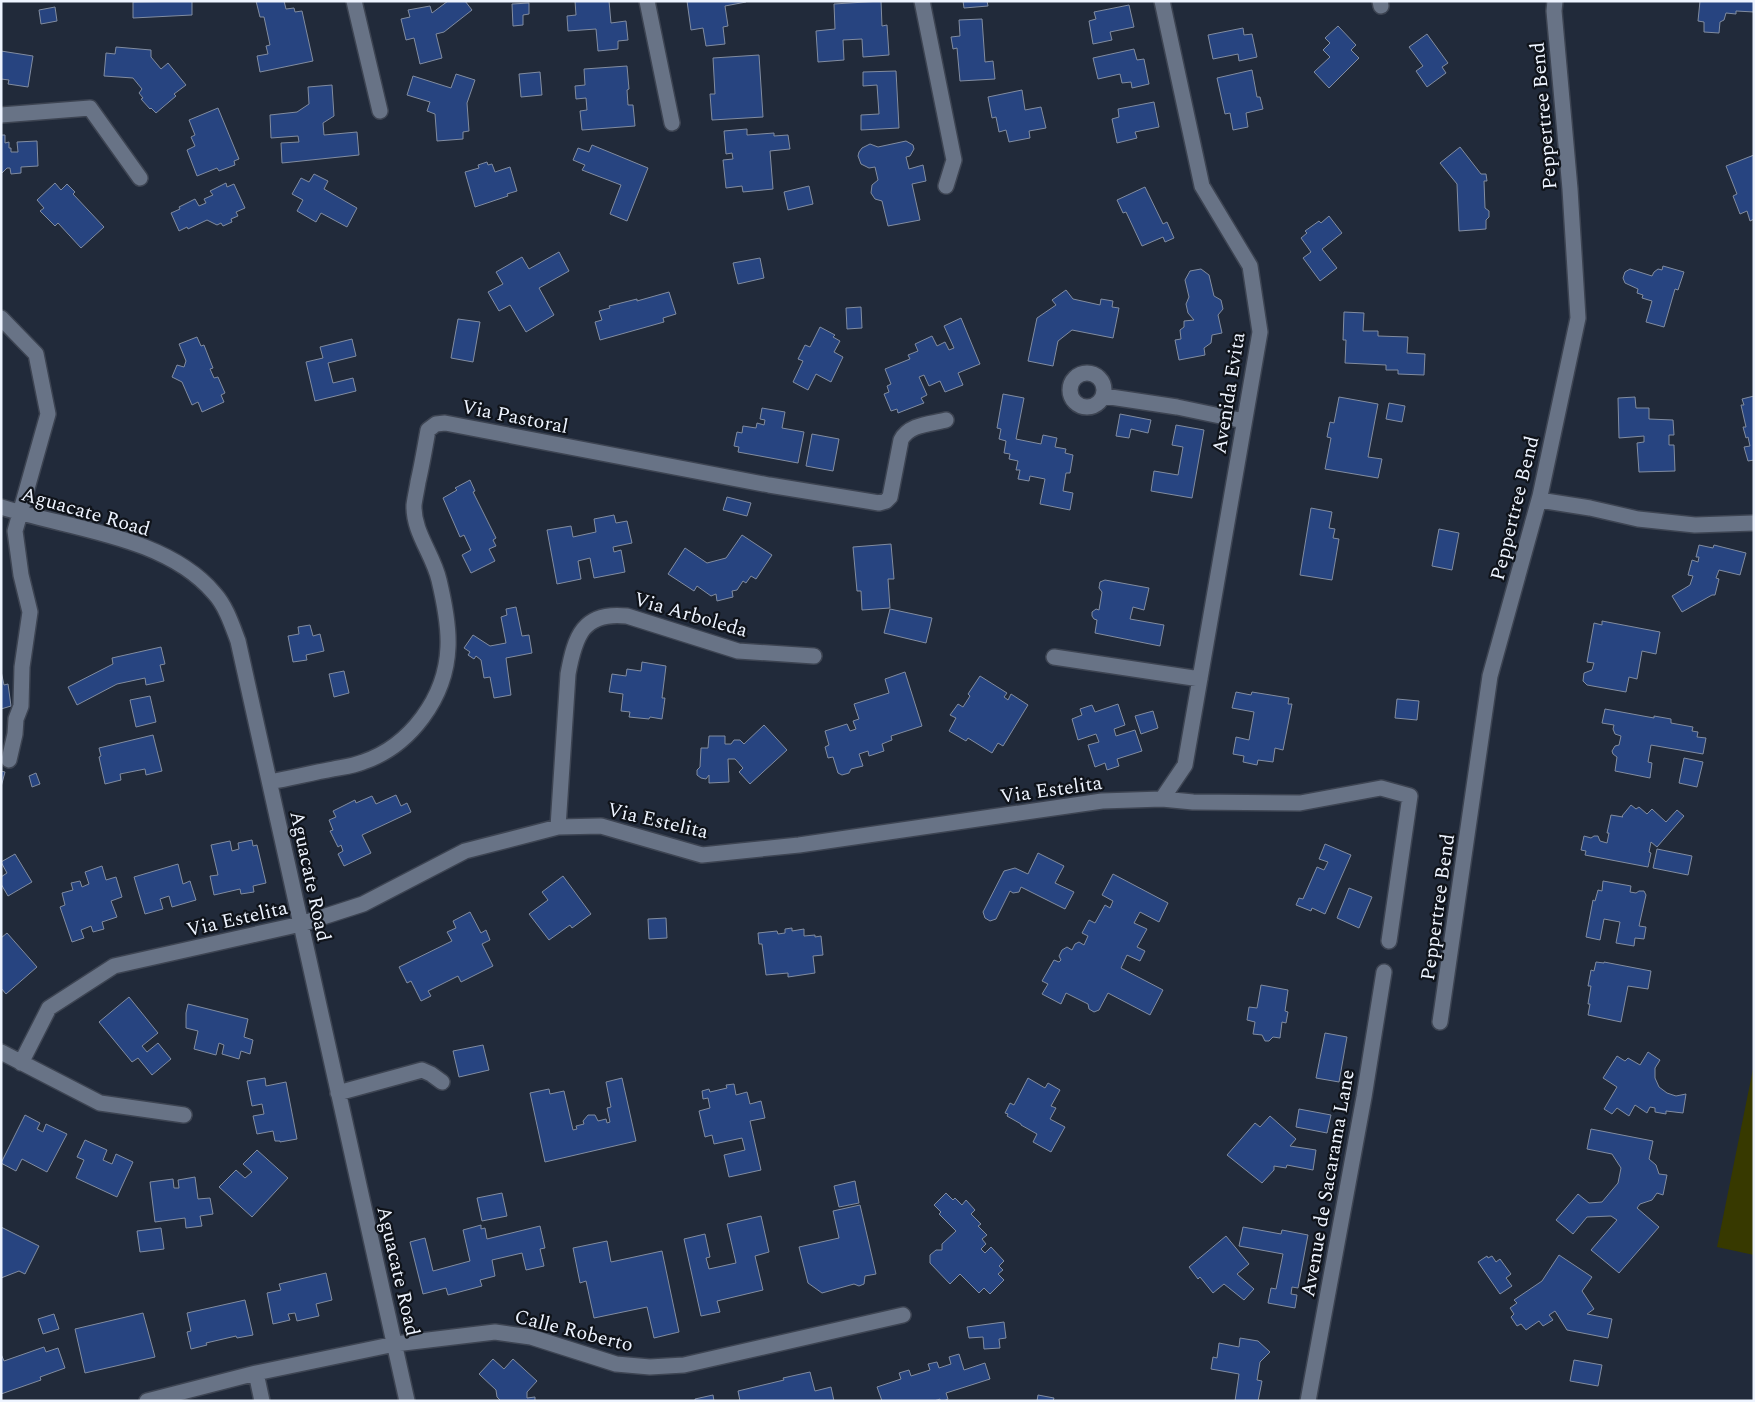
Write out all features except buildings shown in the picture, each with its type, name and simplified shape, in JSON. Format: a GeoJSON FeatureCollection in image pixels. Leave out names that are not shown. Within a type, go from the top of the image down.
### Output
{"type":"FeatureCollection","features":[{"type":"Feature","properties":{"kind":"street"},"geometry":{"type":"LineString","coordinates":[[354,1],[380,111]]}},
{"type":"Feature","properties":{"kind":"street"},"geometry":{"type":"LineString","coordinates":[[647,1],[672,123]]}},
{"type":"Feature","properties":{"kind":"street"},"geometry":{"type":"LineString","coordinates":[[922,1],[954,160],[946,186]]}},
{"type":"Feature","properties":{"kind":"street","name":"Avenida Evita"},"geometry":{"type":"LineString","coordinates":[[1162,1],[1202,186],[1250,266],[1260,332],[1185,765],[1162,799]]}},
{"type":"Feature","properties":{"kind":"street","name":"Peppertree Bend"},"geometry":{"type":"LineString","coordinates":[[1440,1022],[1490,676],[1538,500],[1578,318],[1570,189],[1554,12],[1555,1]]}},
{"type":"Feature","properties":{"kind":"street"},"geometry":{"type":"LineString","coordinates":[[1,115],[90,108],[140,178]]}},
{"type":"Feature","properties":{"kind":"street"},"geometry":{"type":"LineString","coordinates":[[1,318],[36,354],[48,414],[15,531],[21,574],[30,612],[22,667],[21,706],[16,719],[15,734],[9,760]]}},
{"type":"Feature","properties":{"kind":"street"},"geometry":{"type":"LineString","coordinates":[[1104,396],[1244,420]]}},
{"type":"Feature","properties":{"kind":"street","name":"Via Pastoral"},"geometry":{"type":"LineString","coordinates":[[270,782],[362,763],[387,751],[395,746],[420,721],[436,694],[446,666],[448,646],[445,611],[439,578],[422,538],[416,520],[414,505],[428,430],[436,424],[445,423],[769,485],[879,503],[886,502],[890,498],[905,433],[910,429],[946,420]]}},
{"type":"Feature","properties":{"kind":"street"},"geometry":{"type":"LineString","coordinates":[[1538,500],[1590,508],[1638,519],[1695,525],[1754,523]]}},
{"type":"Feature","properties":{"kind":"street","name":"Aguacate Road"},"geometry":{"type":"LineString","coordinates":[[1,506],[127,540],[180,563],[198,576],[215,594],[226,612],[238,641],[407,1401]]}},
{"type":"Feature","properties":{"kind":"street","name":"Via Arboleda"},"geometry":{"type":"LineString","coordinates":[[558,827],[568,674],[572,652],[579,632],[590,623],[601,617],[614,614],[627,616],[738,652],[814,656]]}},
{"type":"Feature","properties":{"kind":"street"},"geometry":{"type":"LineString","coordinates":[[1054,657],[1200,679]]}},
{"type":"Feature","properties":{"kind":"street","name":"Via Estelita"},"geometry":{"type":"LineString","coordinates":[[21,1063],[49,1008],[114,966],[301,924],[363,904],[465,851],[558,827],[601,826],[702,854],[799,845],[1102,802],[1162,799],[1193,802],[1300,803],[1381,788],[1410,796],[1389,941]]}},
{"type":"Feature","properties":{"kind":"street","name":"Avenue de Sacarama Lane"},"geometry":{"type":"LineString","coordinates":[[1308,1401],[1364,1098],[1384,972]]}},
{"type":"Feature","properties":{"kind":"street"},"geometry":{"type":"LineString","coordinates":[[1,1052],[100,1103],[184,1115]]}},
{"type":"Feature","properties":{"kind":"street"},"geometry":{"type":"LineString","coordinates":[[338,1092],[422,1070],[442,1082]]}},
{"type":"Feature","properties":{"kind":"street","name":"Calle Roberto"},"geometry":{"type":"LineString","coordinates":[[147,1401],[256,1373],[395,1344],[495,1332],[531,1337],[616,1364],[650,1367],[684,1365],[757,1347],[903,1316]]}},
{"type":"Feature","properties":{"kind":"street"},"geometry":{"type":"LineString","coordinates":[[256,1373],[262,1401]]}},
{"type":"Feature","properties":{"kind":"shaded area"},"geometry":{"type":"Polygon","coordinates":[[[1754,1064],[1754,1255],[1717,1247],[1754,1064]]]}}]}
